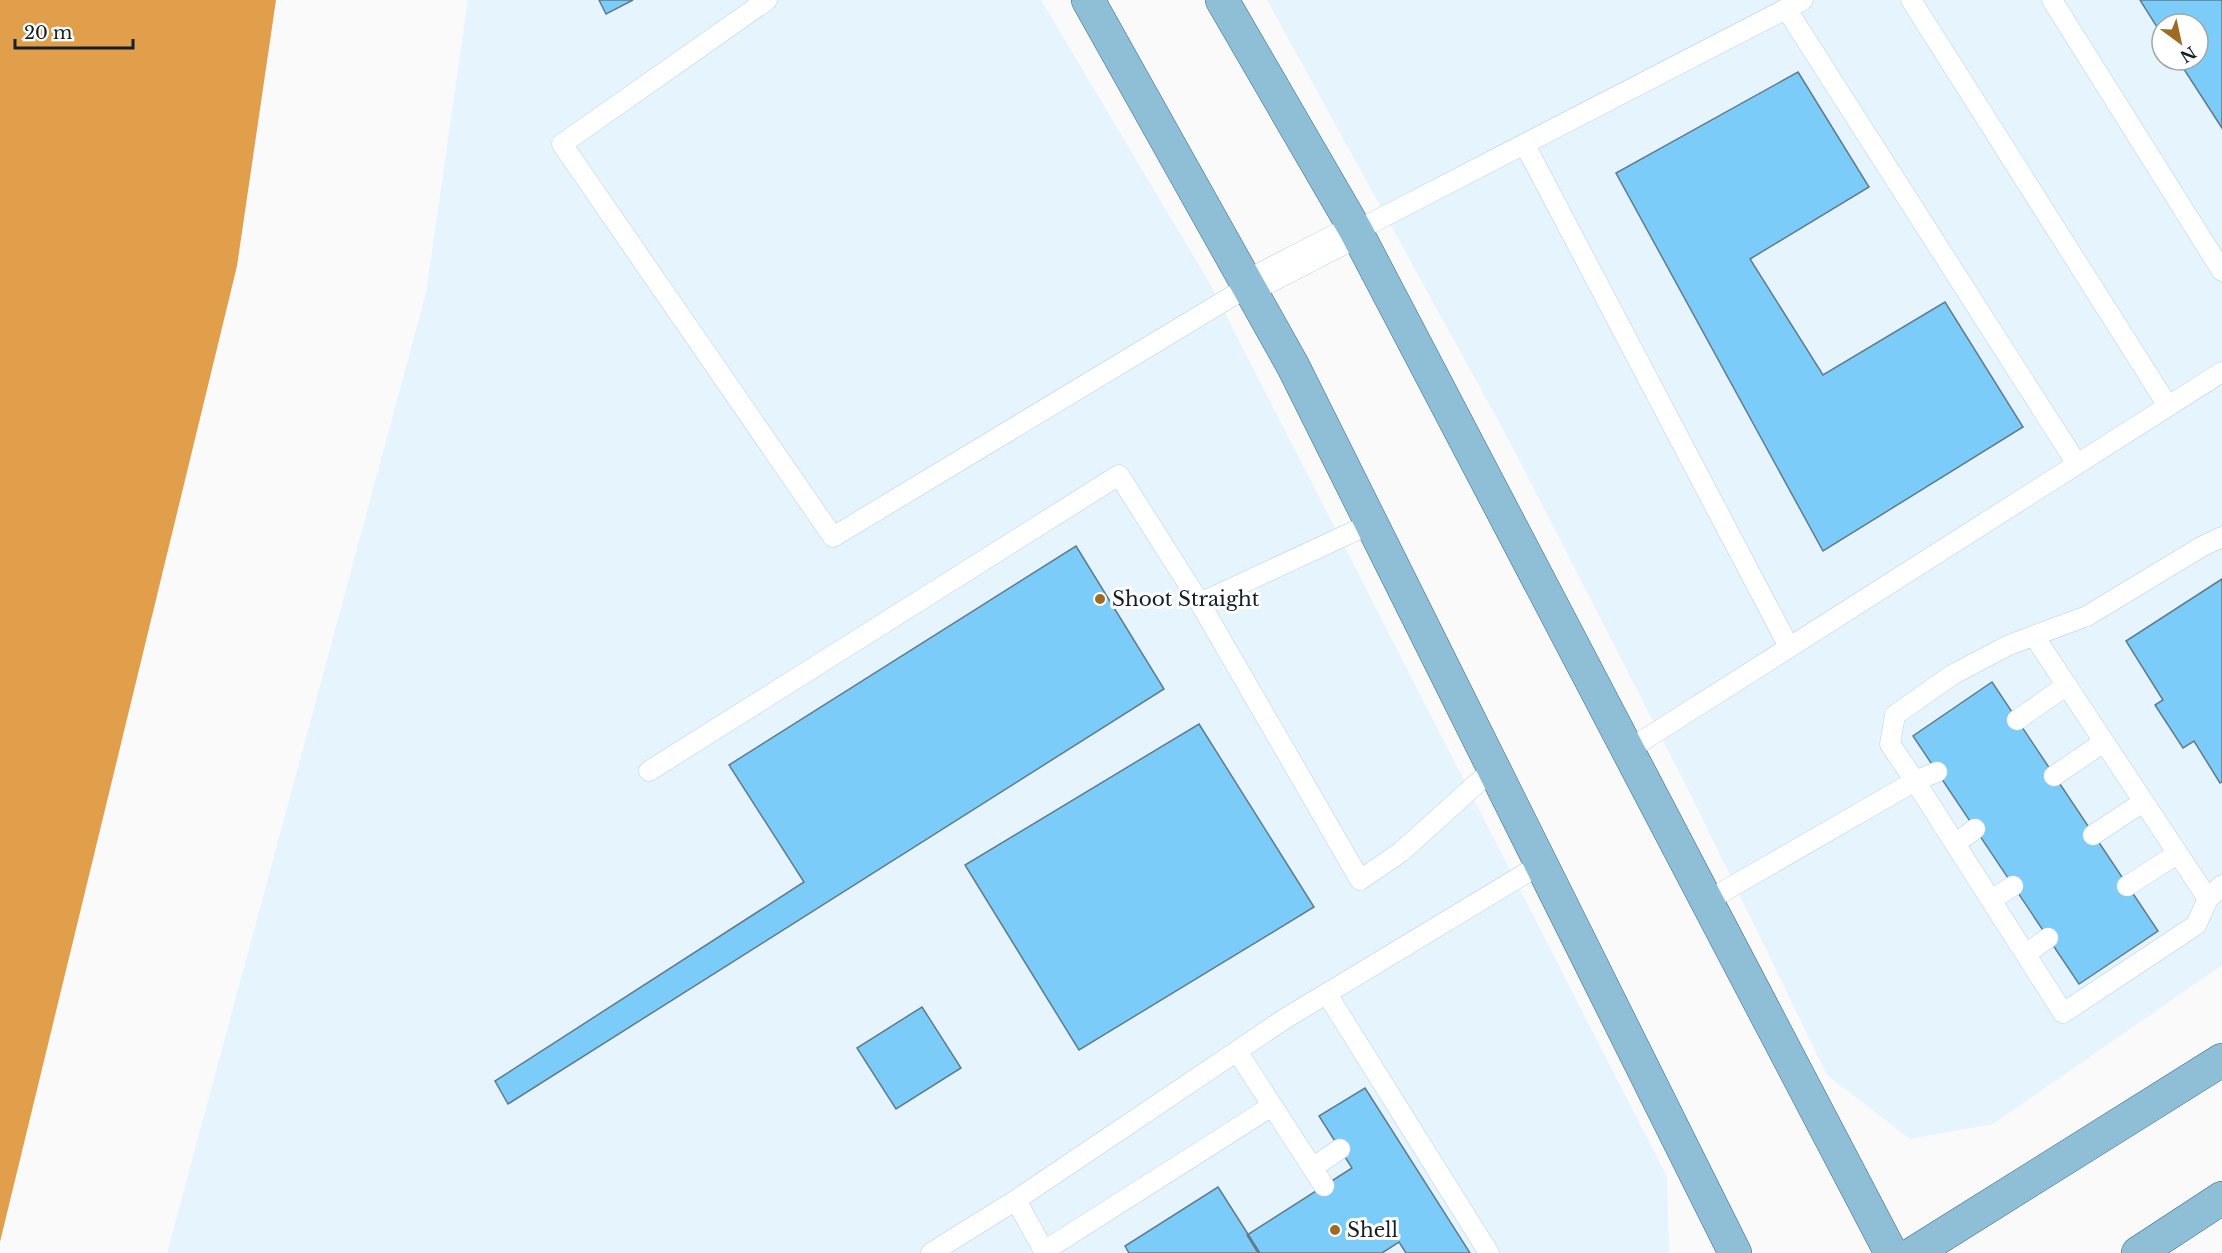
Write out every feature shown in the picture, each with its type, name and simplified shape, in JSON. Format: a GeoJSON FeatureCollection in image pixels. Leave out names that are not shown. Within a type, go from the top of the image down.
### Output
{"type":"FeatureCollection","features":[{"type":"Feature","properties":{"kind":"main road"},"geometry":{"type":"LineString","coordinates":[[1088,0],[1293,366],[1735,1253]]}},
{"type":"Feature","properties":{"kind":"main road"},"geometry":{"type":"LineString","coordinates":[[1222,0],[1356,231],[1891,1253]]}},
{"type":"Feature","properties":{"kind":"main road"},"geometry":{"type":"LineString","coordinates":[[1914,1253],[2222,1059]]}},
{"type":"Feature","properties":{"kind":"main road"},"geometry":{"type":"LineString","coordinates":[[2138,1253],[2222,1198]]}},
{"type":"Feature","properties":{"kind":"street"},"geometry":{"type":"LineString","coordinates":[[1250,286],[1356,231]]}},
{"type":"Feature","properties":{"kind":"lane"},"geometry":{"type":"LineString","coordinates":[[767,0],[562,144],[833,537],[1250,286]]}},
{"type":"Feature","properties":{"kind":"lane"},"geometry":{"type":"LineString","coordinates":[[1911,0],[2168,406]]}},
{"type":"Feature","properties":{"kind":"lane"},"geometry":{"type":"LineString","coordinates":[[2052,0],[2222,272]]}},
{"type":"Feature","properties":{"kind":"lane"},"geometry":{"type":"LineString","coordinates":[[1356,231],[1795,5],[2077,464]]}},
{"type":"Feature","properties":{"kind":"lane"},"geometry":{"type":"LineString","coordinates":[[1525,145],[1789,647]]}},
{"type":"Feature","properties":{"kind":"lane"},"geometry":{"type":"LineString","coordinates":[[1628,750],[2222,372]]}},
{"type":"Feature","properties":{"kind":"lane"},"geometry":{"type":"LineString","coordinates":[[649,771],[1119,475],[1200,603],[1360,880],[1401,852],[1494,768]]}},
{"type":"Feature","properties":{"kind":"lane"},"geometry":{"type":"LineString","coordinates":[[1200,603],[1371,523]]}},
{"type":"Feature","properties":{"kind":"lane"},"geometry":{"type":"LineString","coordinates":[[2222,537],[2201,547],[2087,616],[2008,645],[1952,675],[1895,715],[1890,744],[2064,1013],[2196,925],[2208,899],[2222,885]]}},
{"type":"Feature","properties":{"kind":"lane"},"geometry":{"type":"LineString","coordinates":[[2034,636],[2208,899]]}},
{"type":"Feature","properties":{"kind":"lane"},"geometry":{"type":"LineString","coordinates":[[2017,720],[2067,685]]}},
{"type":"Feature","properties":{"kind":"lane"},"geometry":{"type":"LineString","coordinates":[[2054,776],[2104,742]]}},
{"type":"Feature","properties":{"kind":"lane"},"geometry":{"type":"LineString","coordinates":[[1707,901],[1915,781],[1937,772]]}},
{"type":"Feature","properties":{"kind":"lane"},"geometry":{"type":"LineString","coordinates":[[2093,835],[2143,802]]}},
{"type":"Feature","properties":{"kind":"lane"},"geometry":{"type":"LineString","coordinates":[[1955,844],[1975,829]]}},
{"type":"Feature","properties":{"kind":"lane"},"geometry":{"type":"LineString","coordinates":[[2127,886],[2177,854]]}},
{"type":"Feature","properties":{"kind":"lane"},"geometry":{"type":"LineString","coordinates":[[931,1253],[1016,1200],[1286,1018],[1541,864]]}},
{"type":"Feature","properties":{"kind":"lane"},"geometry":{"type":"LineString","coordinates":[[1991,900],[2013,886]]}},
{"type":"Feature","properties":{"kind":"lane"},"geometry":{"type":"LineString","coordinates":[[2026,954],[2048,938]]}},
{"type":"Feature","properties":{"kind":"lane"},"geometry":{"type":"LineString","coordinates":[[1327,994],[1393,1116],[1459,1221],[1489,1253]]}},
{"type":"Feature","properties":{"kind":"lane"},"geometry":{"type":"LineString","coordinates":[[1237,1051],[1324,1186]]}},
{"type":"Feature","properties":{"kind":"lane"},"geometry":{"type":"LineString","coordinates":[[1016,1200],[1045,1252],[1272,1106]]}},
{"type":"Feature","properties":{"kind":"lane"},"geometry":{"type":"LineString","coordinates":[[1312,1168],[1340,1149]]}},
{"type":"Feature","properties":{"kind":"shaded area"},"geometry":{"type":"Polygon","coordinates":[[[0,0],[276,0],[237,266],[0,1242],[0,0]]]}},
{"type":"Feature","properties":{"kind":"shaded area"},"geometry":{"type":"Polygon","coordinates":[[[468,0],[1041,0],[1210,284],[1667,1177],[1669,1253],[167,1253],[426,293],[468,0]]]}},
{"type":"Feature","properties":{"kind":"shaded area"},"geometry":{"type":"Polygon","coordinates":[[[1267,0],[2222,0],[2222,965],[1993,1124],[1910,1139],[1827,1075],[1693,799],[1511,444],[1267,0]]]}},
{"type":"Feature","properties":{"kind":"building"},"geometry":{"type":"Polygon","coordinates":[[[599,0],[633,0],[606,14],[599,0]]]}},
{"type":"Feature","properties":{"kind":"building"},"geometry":{"type":"Polygon","coordinates":[[[2140,0],[2222,0],[2222,128],[2186,72],[2210,72],[2210,12],[2150,12],[2150,16],[2140,0]]]}},
{"type":"Feature","properties":{"kind":"building"},"geometry":{"type":"Polygon","coordinates":[[[1798,72],[1869,187],[1750,259],[1823,375],[1945,302],[2023,427],[1823,551],[1616,173],[1798,72]]]}},
{"type":"Feature","properties":{"kind":"building"},"geometry":{"type":"Polygon","coordinates":[[[1076,546],[1164,689],[508,1104],[495,1081],[804,882],[729,765],[1076,546]]]}},
{"type":"Feature","properties":{"kind":"building"},"geometry":{"type":"Polygon","coordinates":[[[2222,579],[2222,782],[2220,783],[2194,741],[2183,748],[2155,705],[2163,700],[2126,641],[2222,579]]]}},
{"type":"Feature","properties":{"kind":"building"},"geometry":{"type":"Polygon","coordinates":[[[1992,682],[2158,931],[2079,984],[1913,736],[1992,682]]]}},
{"type":"Feature","properties":{"kind":"building"},"geometry":{"type":"Polygon","coordinates":[[[1199,724],[1314,907],[1079,1050],[965,865],[1199,724]]]}},
{"type":"Feature","properties":{"kind":"building"},"geometry":{"type":"Polygon","coordinates":[[[922,1007],[961,1068],[896,1109],[857,1048],[922,1007]]]}},
{"type":"Feature","properties":{"kind":"building"},"geometry":{"type":"Polygon","coordinates":[[[1365,1088],[1470,1253],[1406,1253],[1399,1242],[1382,1253],[1258,1253],[1247,1235],[1352,1168],[1319,1116],[1365,1088]]]}},
{"type":"Feature","properties":{"kind":"building"},"geometry":{"type":"Polygon","coordinates":[[[1218,1187],[1260,1253],[1129,1253],[1125,1246],[1218,1187]]]}},
{"type":"Feature","properties":{"kind":"place","name":"Shoot Straight"},"geometry":{"type":"Point","coordinates":[1100,599]}},
{"type":"Feature","properties":{"kind":"place","name":"Shell"},"geometry":{"type":"Point","coordinates":[1335,1230]}}]}
